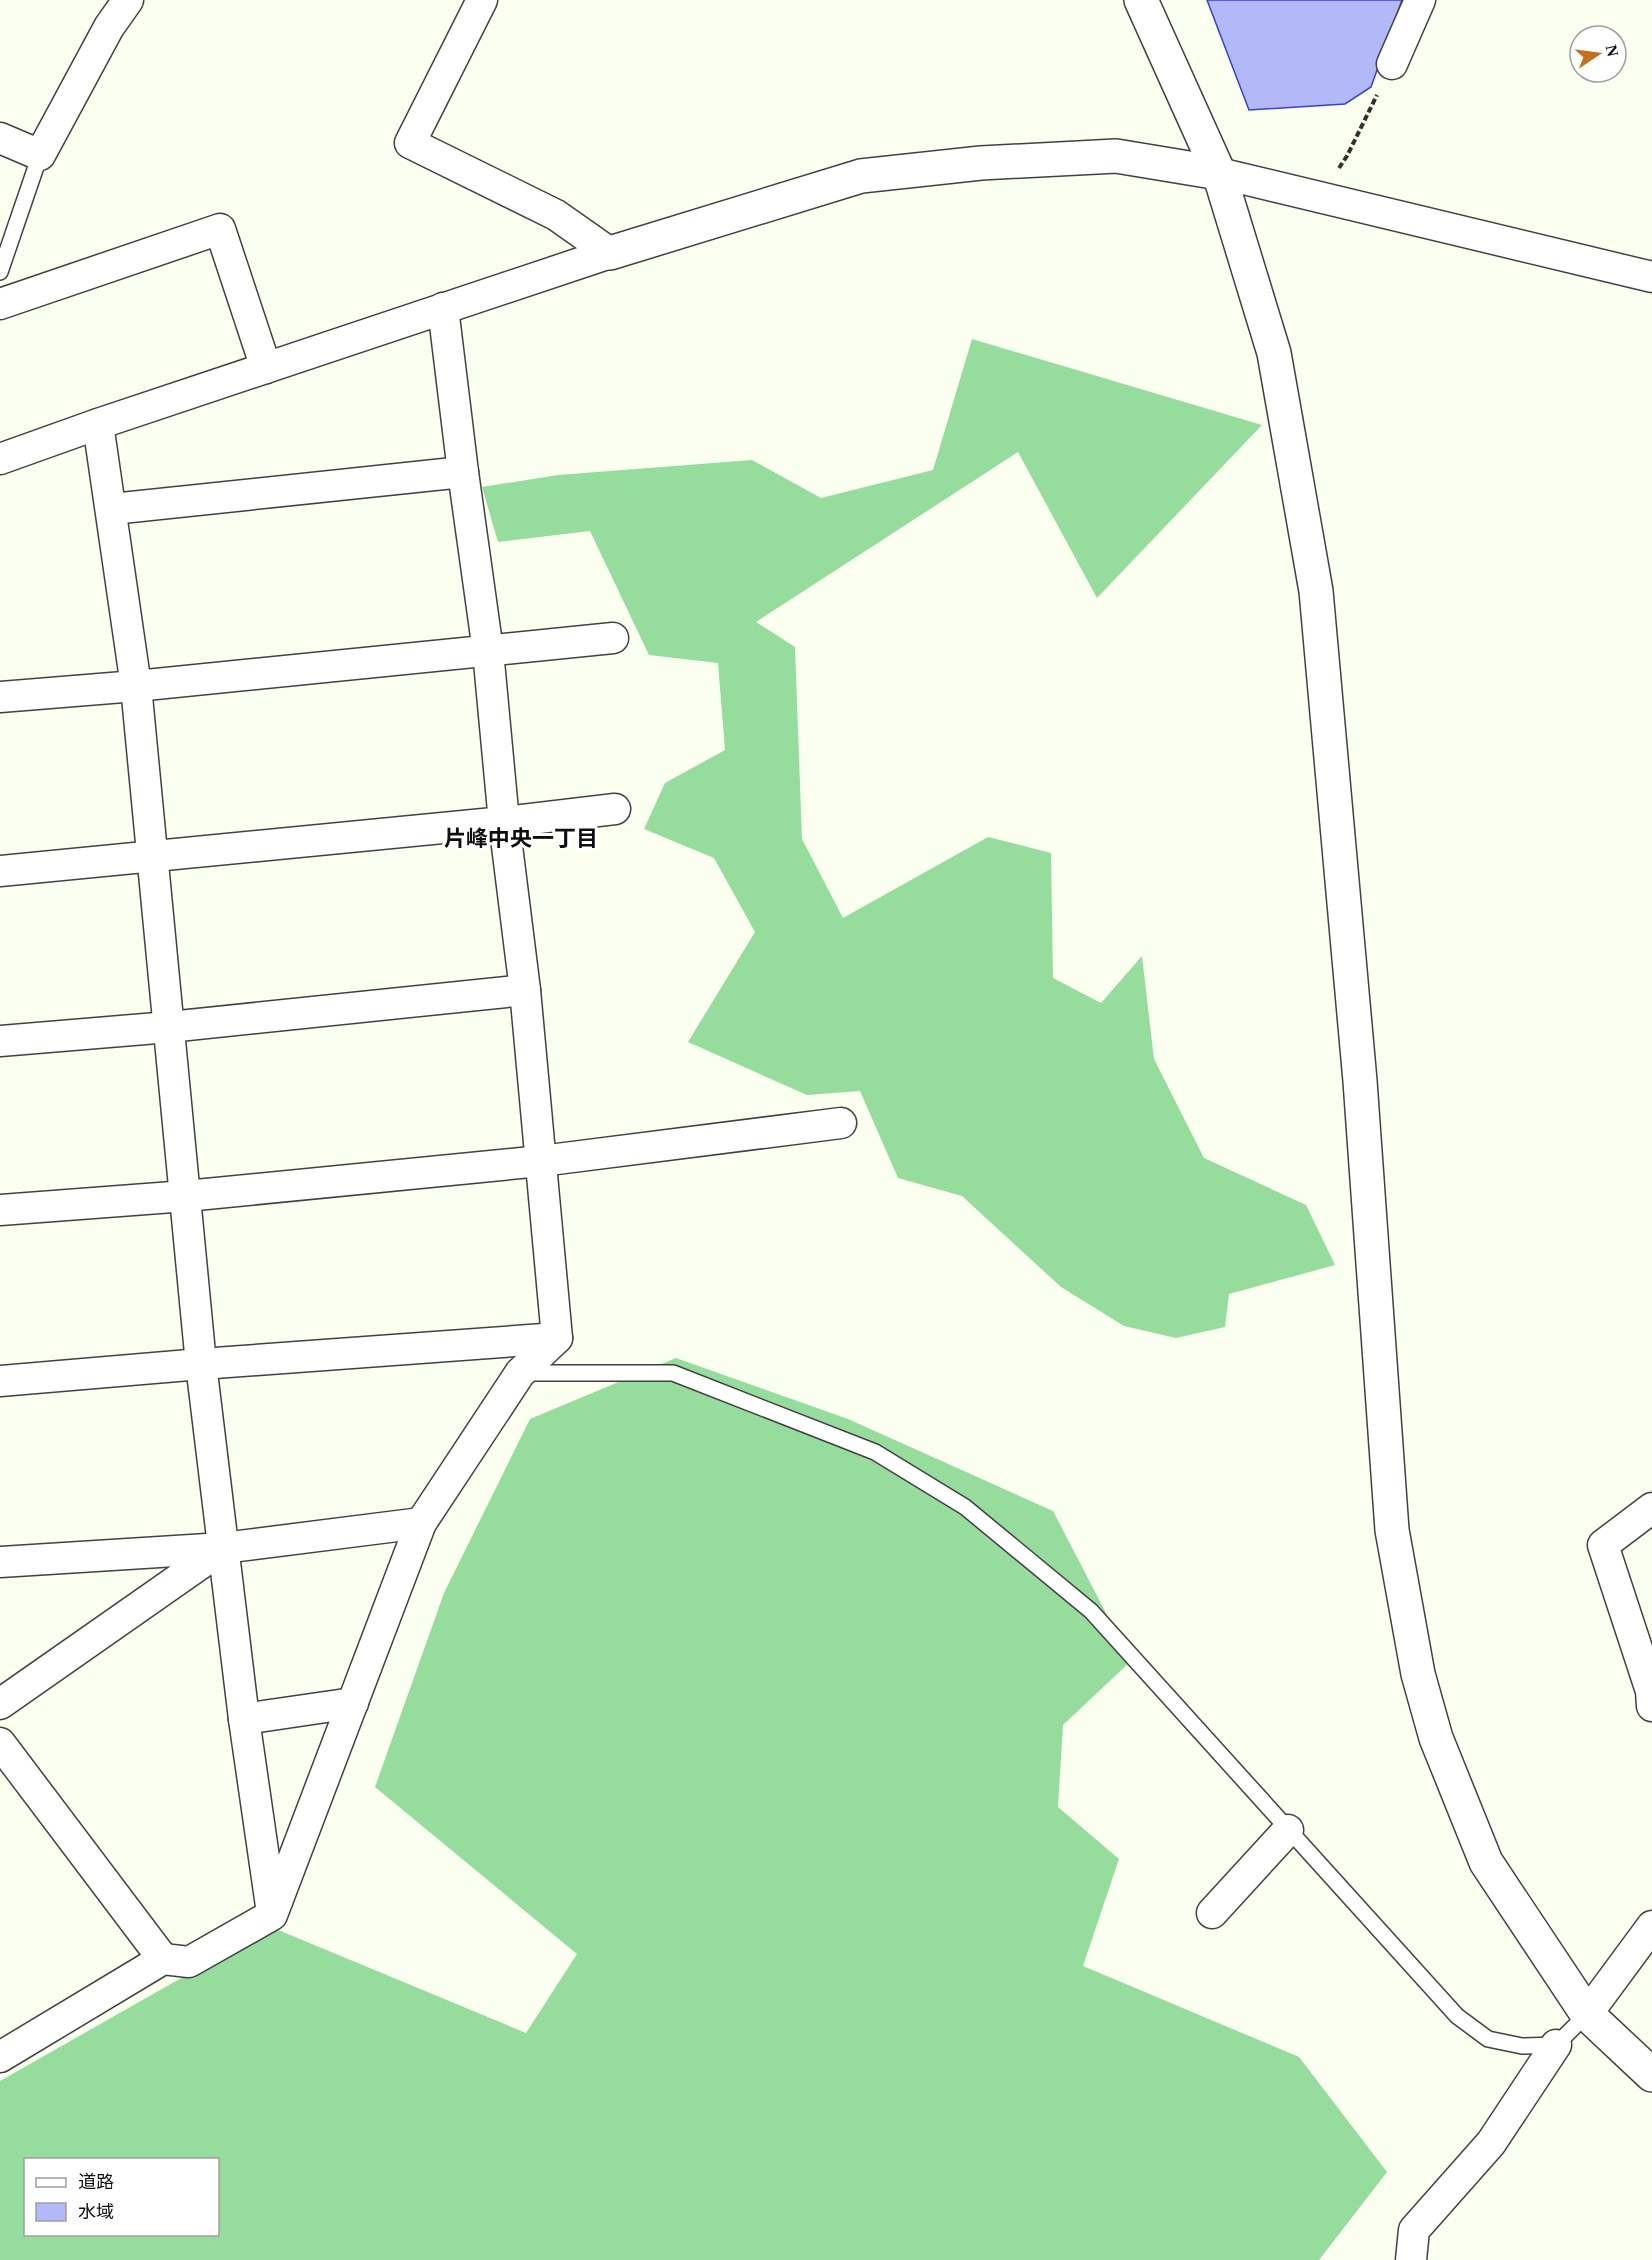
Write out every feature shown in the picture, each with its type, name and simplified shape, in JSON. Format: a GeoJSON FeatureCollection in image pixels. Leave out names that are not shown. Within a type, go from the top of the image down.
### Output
{"type":"FeatureCollection","features":[{"type":"Feature","properties":{"kind":"street"},"geometry":{"type":"LineString","coordinates":[[0,138],[40,155],[127,0]]}},
{"type":"Feature","properties":{"kind":"street"},"geometry":{"type":"LineString","coordinates":[[482,0],[410,143],[556,215],[610,253]]}},
{"type":"Feature","properties":{"kind":"street"},"geometry":{"type":"LineString","coordinates":[[1141,0],[1220,172],[1274,353],[1316,591],[1360,1081],[1392,1530],[1418,1674],[1436,1738],[1486,1862],[1587,2014],[1652,2074]]}},
{"type":"Feature","properties":{"kind":"street"},"geometry":{"type":"LineString","coordinates":[[1392,64],[1420,0]]}},
{"type":"Feature","properties":{"kind":"street"},"geometry":{"type":"LineString","coordinates":[[0,459],[98,424],[610,253],[861,176],[981,164],[1116,156],[1220,172],[1652,277]]}},
{"type":"Feature","properties":{"kind":"street"},"geometry":{"type":"LineString","coordinates":[[0,304],[220,229],[266,368]]}},
{"type":"Feature","properties":{"kind":"street"},"geometry":{"type":"LineString","coordinates":[[443,308],[488,651],[504,822],[525,990],[557,1338]]}},
{"type":"Feature","properties":{"kind":"street"},"geometry":{"type":"LineString","coordinates":[[98,424],[136,686],[201,1364],[244,1719],[272,1915]]}},
{"type":"Feature","properties":{"kind":"street"},"geometry":{"type":"LineString","coordinates":[[112,509],[463,472]]}},
{"type":"Feature","properties":{"kind":"street"},"geometry":{"type":"LineString","coordinates":[[0,697],[136,686],[613,638]]}},
{"type":"Feature","properties":{"kind":"street"},"geometry":{"type":"LineString","coordinates":[[0,871],[504,822],[615,809]]}},
{"type":"Feature","properties":{"kind":"street"},"geometry":{"type":"LineString","coordinates":[[0,1041],[169,1027],[525,990]]}},
{"type":"Feature","properties":{"kind":"street"},"geometry":{"type":"LineString","coordinates":[[0,1210],[186,1196],[541,1161],[841,1123]]}},
{"type":"Feature","properties":{"kind":"street"},"geometry":{"type":"LineString","coordinates":[[0,1381],[557,1338]]}},
{"type":"Feature","properties":{"kind":"street"},"geometry":{"type":"LineString","coordinates":[[0,2057],[164,1959],[189,1962],[272,1915],[421,1523],[520,1373],[557,1338]]}},
{"type":"Feature","properties":{"kind":"street"},"geometry":{"type":"LineString","coordinates":[[1652,1508],[1603,1545],[1651,1691],[1652,1706]]}},
{"type":"Feature","properties":{"kind":"street"},"geometry":{"type":"LineString","coordinates":[[0,1562],[223,1548],[421,1523]]}},
{"type":"Feature","properties":{"kind":"street"},"geometry":{"type":"LineString","coordinates":[[0,1704],[223,1548]]}},
{"type":"Feature","properties":{"kind":"street"},"geometry":{"type":"LineString","coordinates":[[244,1719],[353,1703]]}},
{"type":"Feature","properties":{"kind":"street"},"geometry":{"type":"LineString","coordinates":[[0,1743],[164,1959]]}},
{"type":"Feature","properties":{"kind":"street"},"geometry":{"type":"LineString","coordinates":[[1212,1913],[1288,1830]]}},
{"type":"Feature","properties":{"kind":"street"},"geometry":{"type":"LineString","coordinates":[[1587,2014],[1652,1926]]}},
{"type":"Feature","properties":{"kind":"street"},"geometry":{"type":"LineString","coordinates":[[1411,2260],[1413,2230],[1491,2143],[1556,2044]]}},
{"type":"Feature","properties":{"kind":"lane"},"geometry":{"type":"LineString","coordinates":[[0,272],[40,155]]}},
{"type":"Feature","properties":{"kind":"lane"},"geometry":{"type":"LineString","coordinates":[[520,1373],[673,1373],[875,1452],[965,1507],[1091,1611],[1456,2016],[1488,2039],[1522,2046],[1556,2044],[1587,2014]]}},
{"type":"Feature","properties":{"kind":"path"},"geometry":{"type":"LineString","coordinates":[[1319,197],[1347,156],[1392,64]]}},
{"type":"Feature","properties":{"kind":"green space"},"geometry":{"type":"Polygon","coordinates":[[[972,339],[1262,425],[1097,598],[1018,452],[756,622],[795,647],[802,839],[843,918],[988,837],[1051,853],[1053,978],[1101,1003],[1142,956],[1154,1059],[1204,1158],[1306,1205],[1335,1265],[1229,1294],[1225,1327],[1176,1338],[1124,1326],[1061,1287],[962,1196],[898,1178],[860,1091],[807,1095],[688,1042],[755,932],[714,858],[644,829],[665,783],[725,750],[718,663],[649,655],[590,531],[498,542],[482,487],[558,475],[752,460],[821,498],[933,470],[972,339]]]}},
{"type":"Feature","properties":{"kind":"green space"},"geometry":{"type":"Polygon","coordinates":[[[676,1358],[848,1419],[1053,1511],[1131,1661],[1063,1725],[1058,1807],[1119,1859],[1083,1966],[1299,2057],[1387,2172],[1319,2260],[0,2260],[0,2081],[271,1927],[526,2033],[577,1954],[375,1787],[444,1593],[530,1419],[676,1358]]]}},
{"type":"Feature","properties":{"kind":"water"},"geometry":{"type":"Polygon","coordinates":[[[1207,0],[1402,0],[1371,87],[1345,104],[1249,110],[1207,0]]]}},
{"type":"Feature","properties":{"kind":"district","name":"片峰中央一丁目"},"geometry":{"type":"Point","coordinates":[521,838]}}]}
